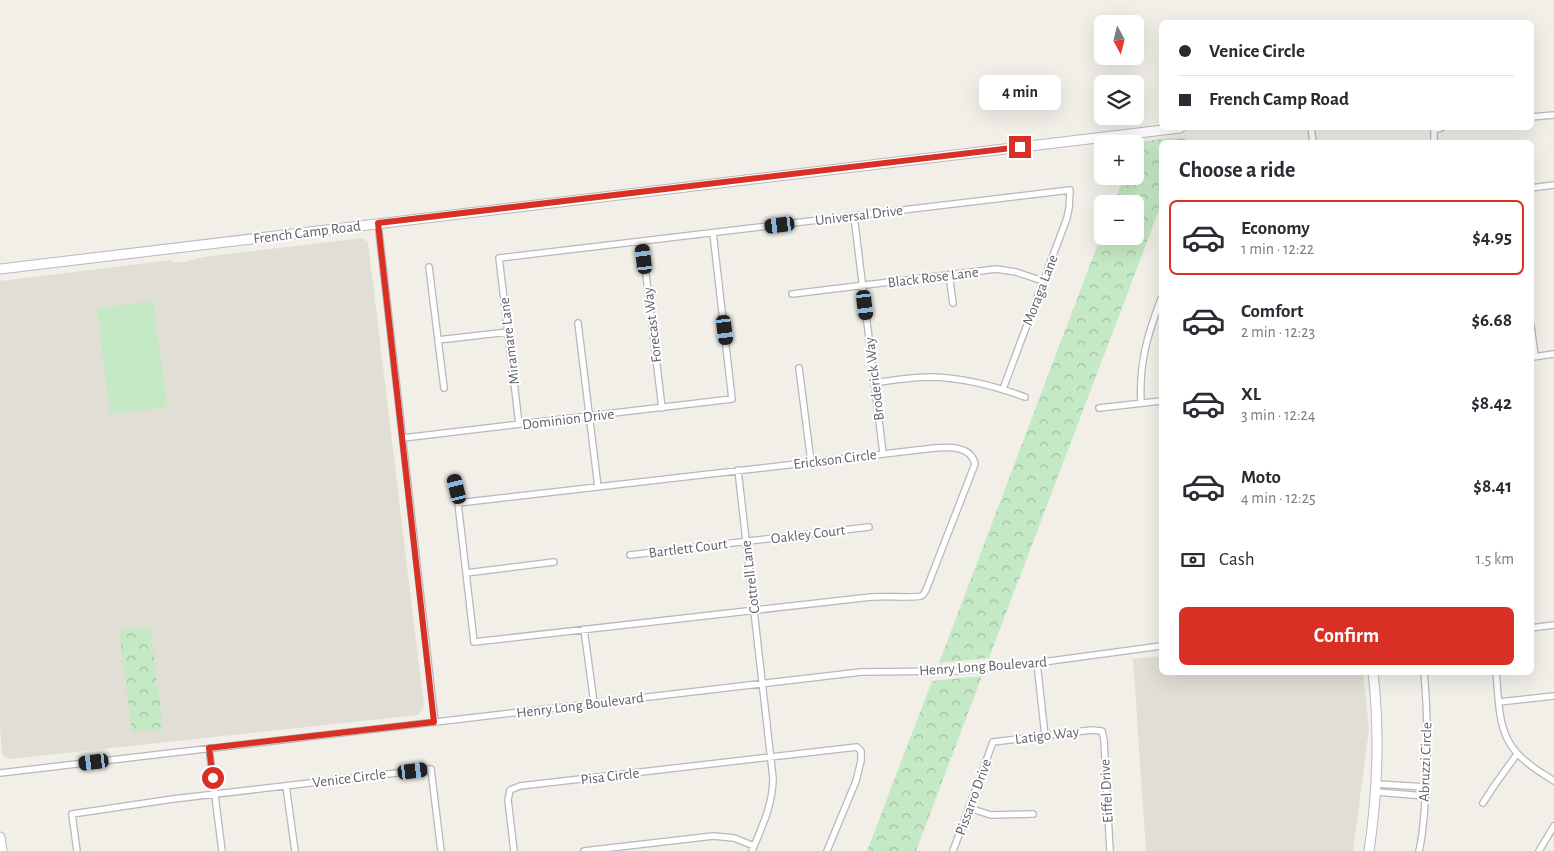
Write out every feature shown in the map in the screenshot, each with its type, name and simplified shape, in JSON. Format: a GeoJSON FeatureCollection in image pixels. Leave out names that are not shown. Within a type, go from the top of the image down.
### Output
{"type":"FeatureCollection","features":[{"type":"Feature","properties":{"kind":"street"},"geometry":{"type":"LineString","coordinates":[[1534,117],[1554,115]]}},
{"type":"Feature","properties":{"kind":"street","name":"French Camp Road"},"geometry":{"type":"LineString","coordinates":[[0,269],[1163,130]]}},
{"type":"Feature","properties":{"kind":"street"},"geometry":{"type":"LineString","coordinates":[[1534,188],[1554,185]]}},
{"type":"Feature","properties":{"kind":"street","name":"Universal Drive"},"geometry":{"type":"LineString","coordinates":[[499,258],[1070,190]]}},
{"type":"Feature","properties":{"kind":"street","name":"Moraga Lane"},"geometry":{"type":"LineString","coordinates":[[1003,389],[1067,218],[1070,190]]}},
{"type":"Feature","properties":{"kind":"street","name":"Broderick Way"},"geometry":{"type":"LineString","coordinates":[[854,216],[883,453]]}},
{"type":"Feature","properties":{"kind":"street"},"geometry":{"type":"LineString","coordinates":[[378,223],[434,722]]}},
{"type":"Feature","properties":{"kind":"street","name":"Dominion Drive"},"geometry":{"type":"LineString","coordinates":[[403,438],[732,399],[713,233]]}},
{"type":"Feature","properties":{"kind":"street","name":"Forecast Way"},"geometry":{"type":"LineString","coordinates":[[642,242],[662,408]]}},
{"type":"Feature","properties":{"kind":"street","name":"Miramare Lane"},"geometry":{"type":"LineString","coordinates":[[499,258],[520,424]]}},
{"type":"Feature","properties":{"kind":"street"},"geometry":{"type":"LineString","coordinates":[[430,267],[444,388]]}},
{"type":"Feature","properties":{"kind":"street","name":"Black Rose Lane"},"geometry":{"type":"LineString","coordinates":[[792,294],[996,269],[1016,272],[1043,282]]}},
{"type":"Feature","properties":{"kind":"street"},"geometry":{"type":"LineString","coordinates":[[950,275],[953,303]]}},
{"type":"Feature","properties":{"kind":"street"},"geometry":{"type":"LineString","coordinates":[[1141,403],[1144,352],[1159,305]]}},
{"type":"Feature","properties":{"kind":"street"},"geometry":{"type":"LineString","coordinates":[[578,323],[598,487]]}},
{"type":"Feature","properties":{"kind":"street"},"geometry":{"type":"LineString","coordinates":[[438,340],[508,332]]}},
{"type":"Feature","properties":{"kind":"street"},"geometry":{"type":"LineString","coordinates":[[1534,357],[1554,354]]}},
{"type":"Feature","properties":{"kind":"street"},"geometry":{"type":"LineString","coordinates":[[799,368],[811,462]]}},
{"type":"Feature","properties":{"kind":"street"},"geometry":{"type":"LineString","coordinates":[[874,382],[915,378],[942,378],[1003,389],[1025,397]]}},
{"type":"Feature","properties":{"kind":"street"},"geometry":{"type":"LineString","coordinates":[[1099,408],[1159,401]]}},
{"type":"Feature","properties":{"kind":"street","name":"Erickson Circle"},"geometry":{"type":"LineString","coordinates":[[947,447],[966,451],[974,458],[974,469],[922,596],[916,598],[895,596],[871,597],[474,642],[458,503],[883,453],[947,447]]}},
{"type":"Feature","properties":{"kind":"street","name":"Cottrell Lane"},"geometry":{"type":"LineString","coordinates":[[738,470],[763,683]]}},
{"type":"Feature","properties":{"kind":"street"},"geometry":{"type":"LineString","coordinates":[[454,478],[458,503]]}},
{"type":"Feature","properties":{"kind":"street","name":"Oakley Court"},"geometry":{"type":"LineString","coordinates":[[746,541],[870,527]]}},
{"type":"Feature","properties":{"kind":"street","name":"Bartlett Court"},"geometry":{"type":"LineString","coordinates":[[630,555],[746,541]]}},
{"type":"Feature","properties":{"kind":"street"},"geometry":{"type":"LineString","coordinates":[[466,573],[554,562]]}},
{"type":"Feature","properties":{"kind":"street"},"geometry":{"type":"LineString","coordinates":[[1534,628],[1554,625]]}},
{"type":"Feature","properties":{"kind":"street"},"geometry":{"type":"LineString","coordinates":[[584,629],[594,703]]}},
{"type":"Feature","properties":{"kind":"street","name":"Henry Long Boulevard"},"geometry":{"type":"LineString","coordinates":[[0,773],[861,672],[940,672],[1037,663],[1159,646]]}},
{"type":"Feature","properties":{"kind":"street"},"geometry":{"type":"LineString","coordinates":[[1037,663],[1045,736]]}},
{"type":"Feature","properties":{"kind":"street"},"geometry":{"type":"LineString","coordinates":[[1369,851],[1377,788],[1378,736],[1373,675]]}},
{"type":"Feature","properties":{"kind":"street","name":"Abruzzi Circle"},"geometry":{"type":"LineString","coordinates":[[1419,851],[1426,787],[1427,724],[1424,675]]}},
{"type":"Feature","properties":{"kind":"street"},"geometry":{"type":"LineString","coordinates":[[1496,675],[1502,728],[1511,746],[1517,754],[1554,781]]}},
{"type":"Feature","properties":{"kind":"street"},"geometry":{"type":"LineString","coordinates":[[584,851],[713,836],[734,838],[753,848],[772,798],[773,778],[763,683]]}},
{"type":"Feature","properties":{"kind":"street"},"geometry":{"type":"LineString","coordinates":[[1499,702],[1554,696]]}},
{"type":"Feature","properties":{"kind":"street","name":"Latigo Way"},"geometry":{"type":"LineString","coordinates":[[993,742],[1091,730],[1102,731]]}},
{"type":"Feature","properties":{"kind":"street","name":"Eiffel Drive"},"geometry":{"type":"LineString","coordinates":[[1102,731],[1110,851]]}},
{"type":"Feature","properties":{"kind":"street","name":"Pissarro Drive"},"geometry":{"type":"LineString","coordinates":[[953,851],[993,742]]}},
{"type":"Feature","properties":{"kind":"street","name":"Pisa Circle"},"geometry":{"type":"LineString","coordinates":[[514,851],[508,800],[510,790],[520,786],[858,747],[861,751],[860,770],[828,851]]}},
{"type":"Feature","properties":{"kind":"street"},"geometry":{"type":"LineString","coordinates":[[209,748],[222,851]]}},
{"type":"Feature","properties":{"kind":"street"},"geometry":{"type":"LineString","coordinates":[[1483,803],[1517,754]]}},
{"type":"Feature","properties":{"kind":"street","name":"Venice Circle"},"geometry":{"type":"LineString","coordinates":[[77,851],[72,814],[214,794],[431,769],[441,851]]}},
{"type":"Feature","properties":{"kind":"street"},"geometry":{"type":"LineString","coordinates":[[286,786],[295,851]]}},
{"type":"Feature","properties":{"kind":"street"},"geometry":{"type":"LineString","coordinates":[[1377,788],[1426,787]]}},
{"type":"Feature","properties":{"kind":"street"},"geometry":{"type":"LineString","coordinates":[[1377,788],[1425,796]]}},
{"type":"Feature","properties":{"kind":"street"},"geometry":{"type":"LineString","coordinates":[[969,808],[991,815],[1033,814]]}},
{"type":"Feature","properties":{"kind":"street"},"geometry":{"type":"LineString","coordinates":[[1539,851],[1554,826]]}},
{"type":"Feature","properties":{"kind":"street"},"geometry":{"type":"LineString","coordinates":[[0,837],[2,851]]}},
{"type":"Feature","properties":{"kind":"shaded area"},"geometry":{"type":"Polygon","coordinates":[[[362,238],[368,242],[424,707],[418,715],[9,759],[2,755],[0,727],[0,281],[172,260],[173,263],[184,262],[204,257],[362,238]]]}},
{"type":"Feature","properties":{"kind":"shaded area"},"geometry":{"type":"Polygon","coordinates":[[[1159,656],[1159,675],[1363,675],[1369,729],[1353,851],[1146,851],[1133,659],[1159,656]]]}},
{"type":"Feature","properties":{"kind":"green space"},"geometry":{"type":"Polygon","coordinates":[[[1170,138],[1187,139],[1159,140],[1159,210],[989,658],[939,663],[1097,245],[1144,245],[1144,195],[1117,195],[1121,185],[1144,185],[1144,141],[1170,138]]]}},
{"type":"Feature","properties":{"kind":"green space"},"geometry":{"type":"Polygon","coordinates":[[[153,301],[167,407],[110,414],[97,308],[153,301]]]}},
{"type":"Feature","properties":{"kind":"green space"},"geometry":{"type":"Polygon","coordinates":[[[150,627],[163,729],[132,732],[119,631],[150,627]]]}},
{"type":"Feature","properties":{"kind":"green space"},"geometry":{"type":"Polygon","coordinates":[[[982,676],[916,851],[867,851],[932,681],[982,676]]]}},
{"type":"Feature","properties":{"kind":"route"},"geometry":{"type":"LineString","coordinates":[[213,778],[209,748],[434,722],[378,223],[1020,147]]}}]}
